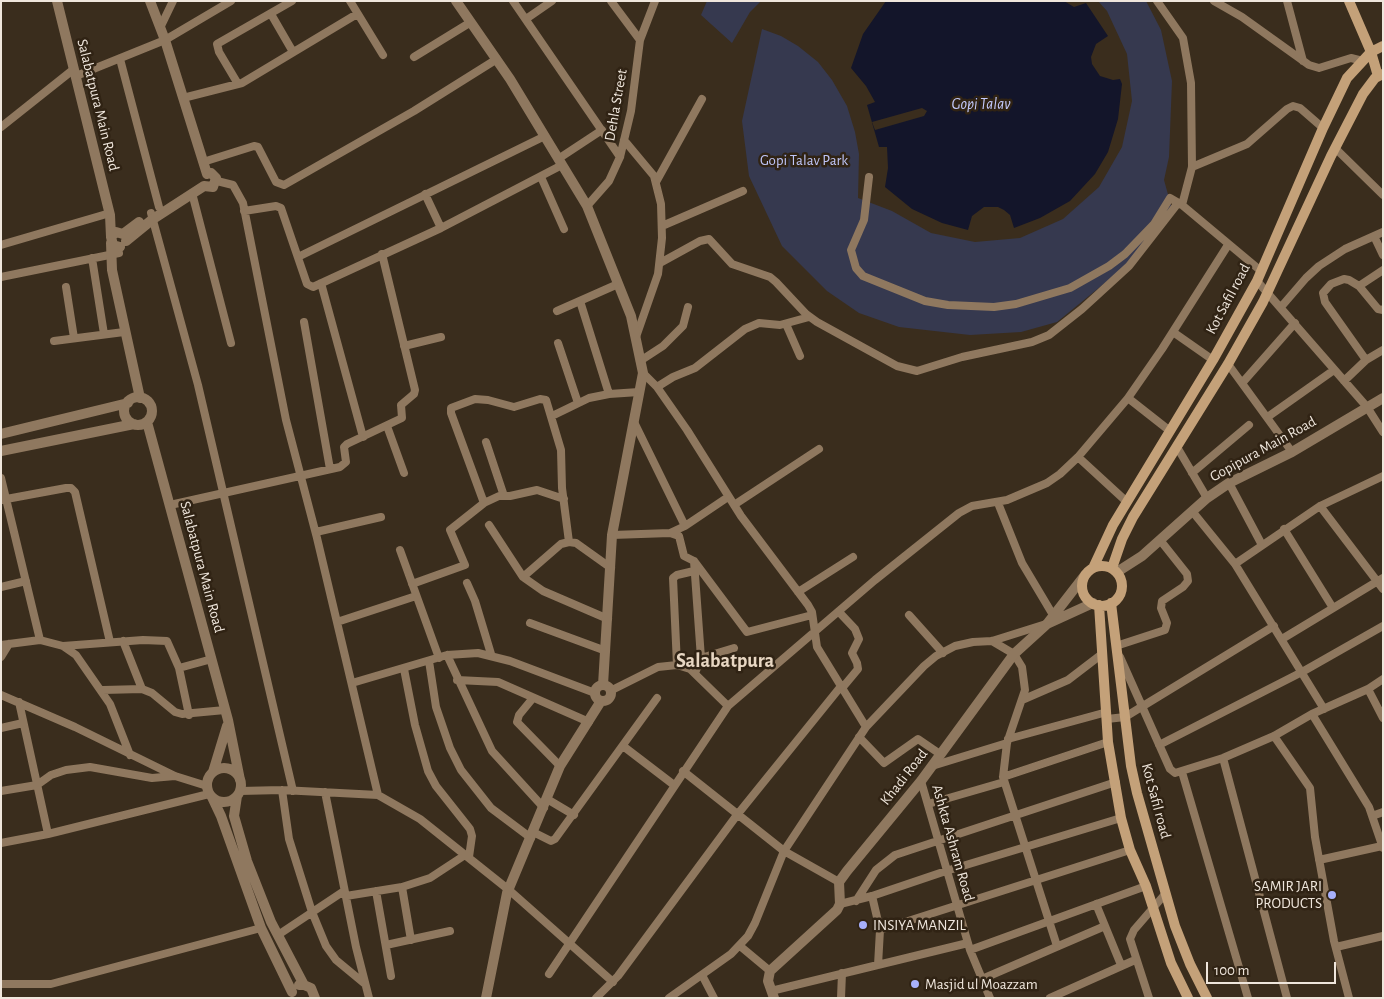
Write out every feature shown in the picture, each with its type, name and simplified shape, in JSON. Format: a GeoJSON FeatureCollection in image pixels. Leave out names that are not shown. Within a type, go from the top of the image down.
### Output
{"type":"FeatureCollection","features":[{"type":"Feature","properties":{"kind":"main road"},"geometry":{"type":"LineString","coordinates":[[1114,570],[1128,526],[1228,364],[1267,293],[1335,148],[1363,94],[1381,78],[1349,1]]}},
{"type":"Feature","properties":{"kind":"main road","name":"Kot Safil road"},"geometry":{"type":"LineString","coordinates":[[1094,568],[1113,525],[1213,360],[1257,281],[1323,128],[1347,78],[1371,52],[1383,46]]}},
{"type":"Feature","properties":{"kind":"main road"},"geometry":{"type":"LineString","coordinates":[[1096,604],[1111,603],[1116,600],[1122,589],[1122,583],[1114,570],[1106,566],[1094,568],[1085,575],[1082,588],[1084,594],[1096,604],[1102,654],[1108,742],[1121,818],[1130,850],[1146,886],[1171,964],[1188,998]]}},
{"type":"Feature","properties":{"kind":"main road","name":"Kot Safil road"},"geometry":{"type":"LineString","coordinates":[[1111,603],[1131,766],[1137,794],[1186,955],[1207,998]]}},
{"type":"Feature","properties":{"kind":"street","name":"Salabatpura Main Road"},"geometry":{"type":"LineString","coordinates":[[57,1],[118,242],[112,270],[124,332],[140,398]]}},
{"type":"Feature","properties":{"kind":"street"},"geometry":{"type":"LineString","coordinates":[[150,1],[166,40],[203,162],[205,180]]}},
{"type":"Feature","properties":{"kind":"street"},"geometry":{"type":"LineString","coordinates":[[160,28],[173,1]]}},
{"type":"Feature","properties":{"kind":"street"},"geometry":{"type":"LineString","coordinates":[[1,127],[75,72],[120,59],[166,40],[232,1]]}},
{"type":"Feature","properties":{"kind":"street"},"geometry":{"type":"LineString","coordinates":[[238,84],[217,44],[292,1]]}},
{"type":"Feature","properties":{"kind":"street"},"geometry":{"type":"LineString","coordinates":[[350,1],[383,56]]}},
{"type":"Feature","properties":{"kind":"street"},"geometry":{"type":"LineString","coordinates":[[352,683],[443,656],[478,653],[491,654],[598,697],[608,698],[606,651],[612,535],[643,373],[636,338],[631,316],[587,206],[497,60],[456,1]]}},
{"type":"Feature","properties":{"kind":"street"},"geometry":{"type":"LineString","coordinates":[[513,1],[620,157]]}},
{"type":"Feature","properties":{"kind":"street"},"geometry":{"type":"LineString","coordinates":[[526,19],[552,1]]}},
{"type":"Feature","properties":{"kind":"street"},"geometry":{"type":"LineString","coordinates":[[611,1],[640,40]]}},
{"type":"Feature","properties":{"kind":"street","name":"Dehla Street"},"geometry":{"type":"LineString","coordinates":[[587,206],[609,181],[620,157],[631,111],[640,40],[655,1]]}},
{"type":"Feature","properties":{"kind":"street"},"geometry":{"type":"LineString","coordinates":[[660,263],[700,241],[709,239],[732,264],[770,277],[809,317],[853,343],[908,370],[926,369],[962,357],[1032,342],[1049,335],[1082,309],[1129,266],[1180,204],[1192,167],[1191,83],[1186,50],[1179,30],[1157,1]]}},
{"type":"Feature","properties":{"kind":"street"},"geometry":{"type":"LineString","coordinates":[[1214,1],[1242,17],[1303,60],[1319,68],[1351,58],[1363,61]]}},
{"type":"Feature","properties":{"kind":"street"},"geometry":{"type":"LineString","coordinates":[[1287,1],[1303,60]]}},
{"type":"Feature","properties":{"kind":"street"},"geometry":{"type":"LineString","coordinates":[[271,14],[293,52]]}},
{"type":"Feature","properties":{"kind":"street"},"geometry":{"type":"LineString","coordinates":[[183,98],[238,84],[357,14]]}},
{"type":"Feature","properties":{"kind":"street"},"geometry":{"type":"LineString","coordinates":[[414,56],[471,22]]}},
{"type":"Feature","properties":{"kind":"street"},"geometry":{"type":"LineString","coordinates":[[120,59],[154,213],[224,493],[293,791]]}},
{"type":"Feature","properties":{"kind":"street"},"geometry":{"type":"LineString","coordinates":[[203,162],[254,146],[258,147],[276,182],[284,185],[497,60]]}},
{"type":"Feature","properties":{"kind":"street"},"geometry":{"type":"LineString","coordinates":[[656,182],[702,99]]}},
{"type":"Feature","properties":{"kind":"street"},"geometry":{"type":"LineString","coordinates":[[1192,167],[1247,144],[1287,109],[1293,106],[1300,108],[1323,128]]}},
{"type":"Feature","properties":{"kind":"street"},"geometry":{"type":"LineString","coordinates":[[244,211],[276,206],[281,208],[307,284],[313,287],[441,228],[541,177],[602,130]]}},
{"type":"Feature","properties":{"kind":"street"},"geometry":{"type":"LineString","coordinates":[[298,257],[544,136]]}},
{"type":"Feature","properties":{"kind":"street"},"geometry":{"type":"LineString","coordinates":[[624,140],[647,166],[656,182],[661,204],[660,263],[636,338]]}},
{"type":"Feature","properties":{"kind":"street"},"geometry":{"type":"LineString","coordinates":[[1335,148],[1383,195]]}},
{"type":"Feature","properties":{"kind":"street"},"geometry":{"type":"LineString","coordinates":[[1,277],[92,258],[118,242],[154,213],[214,175],[217,182],[233,185],[243,203],[286,420],[316,532],[378,795]]}},
{"type":"Feature","properties":{"kind":"street"},"geometry":{"type":"LineString","coordinates":[[541,177],[564,229]]}},
{"type":"Feature","properties":{"kind":"street"},"geometry":{"type":"LineString","coordinates":[[869,177],[864,220],[851,250],[856,268],[863,276],[895,291],[924,301],[948,305],[994,307],[1016,304],[1070,288],[1110,266],[1125,254],[1154,224],[1170,198],[1180,204],[1261,271]]}},
{"type":"Feature","properties":{"kind":"street"},"geometry":{"type":"LineString","coordinates":[[154,213],[192,193],[205,180]]}},
{"type":"Feature","properties":{"kind":"street"},"geometry":{"type":"LineString","coordinates":[[662,226],[743,191]]}},
{"type":"Feature","properties":{"kind":"street"},"geometry":{"type":"LineString","coordinates":[[192,193],[231,343]]}},
{"type":"Feature","properties":{"kind":"street"},"geometry":{"type":"LineString","coordinates":[[425,194],[441,228]]}},
{"type":"Feature","properties":{"kind":"street"},"geometry":{"type":"LineString","coordinates":[[1,245],[110,214]]}},
{"type":"Feature","properties":{"kind":"street"},"geometry":{"type":"LineString","coordinates":[[1281,307],[1319,266],[1345,249],[1383,232]]}},
{"type":"Feature","properties":{"kind":"street"},"geometry":{"type":"LineString","coordinates":[[1374,236],[1383,255]]}},
{"type":"Feature","properties":{"kind":"street"},"geometry":{"type":"LineString","coordinates":[[550,974],[683,771],[728,706],[838,612],[959,513],[972,506],[998,503],[1047,483],[1078,457],[1128,398],[1173,332],[1228,245]]}},
{"type":"Feature","properties":{"kind":"street"},"geometry":{"type":"LineString","coordinates":[[170,505],[344,465],[346,462],[344,447],[402,418],[401,405],[414,394],[415,390],[382,254]]}},
{"type":"Feature","properties":{"kind":"street"},"geometry":{"type":"LineString","coordinates":[[92,258],[104,334]]}},
{"type":"Feature","properties":{"kind":"street"},"geometry":{"type":"LineString","coordinates":[[1359,286],[1383,270]]}},
{"type":"Feature","properties":{"kind":"street"},"geometry":{"type":"LineString","coordinates":[[1366,360],[1325,302],[1323,293],[1331,284],[1344,279],[1359,286],[1374,305],[1383,310]]}},
{"type":"Feature","properties":{"kind":"street"},"geometry":{"type":"LineString","coordinates":[[1257,281],[1366,407],[1383,432]]}},
{"type":"Feature","properties":{"kind":"street"},"geometry":{"type":"LineString","coordinates":[[321,283],[363,437]]}},
{"type":"Feature","properties":{"kind":"street"},"geometry":{"type":"LineString","coordinates":[[558,311],[618,284]]}},
{"type":"Feature","properties":{"kind":"street"},"geometry":{"type":"LineString","coordinates":[[66,287],[74,338]]}},
{"type":"Feature","properties":{"kind":"street"},"geometry":{"type":"LineString","coordinates":[[580,301],[609,394]]}},
{"type":"Feature","properties":{"kind":"street"},"geometry":{"type":"LineString","coordinates":[[640,361],[663,346],[683,326],[688,307]]}},
{"type":"Feature","properties":{"kind":"street"},"geometry":{"type":"LineString","coordinates":[[657,386],[695,368],[745,329],[759,323],[786,324],[809,317]]}},
{"type":"Feature","properties":{"kind":"street"},"geometry":{"type":"LineString","coordinates":[[304,322],[330,469]]}},
{"type":"Feature","properties":{"kind":"street"},"geometry":{"type":"LineString","coordinates":[[1243,382],[1295,323]]}},
{"type":"Feature","properties":{"kind":"street"},"geometry":{"type":"LineString","coordinates":[[786,324],[800,356]]}},
{"type":"Feature","properties":{"kind":"street"},"geometry":{"type":"LineString","coordinates":[[54,341],[124,332]]}},
{"type":"Feature","properties":{"kind":"street"},"geometry":{"type":"LineString","coordinates":[[1173,332],[1213,360]]}},
{"type":"Feature","properties":{"kind":"street"},"geometry":{"type":"LineString","coordinates":[[404,346],[441,336]]}},
{"type":"Feature","properties":{"kind":"street"},"geometry":{"type":"LineString","coordinates":[[558,343],[578,403]]}},
{"type":"Feature","properties":{"kind":"street"},"geometry":{"type":"LineString","coordinates":[[1344,381],[1366,360],[1383,350]]}},
{"type":"Feature","properties":{"kind":"street"},"geometry":{"type":"LineString","coordinates":[[1228,364],[1268,416],[1292,452]]}},
{"type":"Feature","properties":{"kind":"street"},"geometry":{"type":"LineString","coordinates":[[1268,416],[1334,370]]}},
{"type":"Feature","properties":{"kind":"street"},"geometry":{"type":"LineString","coordinates":[[643,373],[657,386],[687,430],[728,497],[808,605],[812,615],[817,647],[866,727]]}},
{"type":"Feature","properties":{"kind":"street"},"geometry":{"type":"LineString","coordinates":[[552,416],[578,403],[609,394],[639,392]]}},
{"type":"Feature","properties":{"kind":"street"},"geometry":{"type":"LineString","coordinates":[[1,434],[128,403],[140,398],[148,401],[152,410],[147,422],[1,451]]}},
{"type":"Feature","properties":{"kind":"street"},"geometry":{"type":"LineString","coordinates":[[1128,398],[1170,431]]}},
{"type":"Feature","properties":{"kind":"street","name":"Gopipura Main Road"},"geometry":{"type":"LineString","coordinates":[[1114,570],[1142,556],[1207,498],[1229,483],[1292,452],[1383,398]]}},
{"type":"Feature","properties":{"kind":"street"},"geometry":{"type":"LineString","coordinates":[[484,503],[451,413],[451,408],[475,399],[488,400],[514,407],[543,399],[546,400],[561,450],[569,542]]}},
{"type":"Feature","properties":{"kind":"street"},"geometry":{"type":"LineString","coordinates":[[128,403],[125,415],[134,424]]}},
{"type":"Feature","properties":{"kind":"street","name":"Salabatpura Main Road"},"geometry":{"type":"LineString","coordinates":[[147,422],[227,715],[239,789]]}},
{"type":"Feature","properties":{"kind":"street"},"geometry":{"type":"LineString","coordinates":[[634,422],[685,526]]}},
{"type":"Feature","properties":{"kind":"street"},"geometry":{"type":"LineString","coordinates":[[1192,473],[1249,425]]}},
{"type":"Feature","properties":{"kind":"street"},"geometry":{"type":"LineString","coordinates":[[387,426],[404,473]]}},
{"type":"Feature","properties":{"kind":"street"},"geometry":{"type":"LineString","coordinates":[[486,442],[504,496]]}},
{"type":"Feature","properties":{"kind":"street"},"geometry":{"type":"LineString","coordinates":[[1177,447],[1207,498]]}},
{"type":"Feature","properties":{"kind":"street"},"geometry":{"type":"LineString","coordinates":[[734,505],[819,450]]}},
{"type":"Feature","properties":{"kind":"street"},"geometry":{"type":"LineString","coordinates":[[1078,457],[1127,502]]}},
{"type":"Feature","properties":{"kind":"street"},"geometry":{"type":"LineString","coordinates":[[1235,564],[1320,506],[1383,476]]}},
{"type":"Feature","properties":{"kind":"street"},"geometry":{"type":"LineString","coordinates":[[1,478],[4,499],[40,640]]}},
{"type":"Feature","properties":{"kind":"street"},"geometry":{"type":"LineString","coordinates":[[1229,483],[1262,545]]}},
{"type":"Feature","properties":{"kind":"street"},"geometry":{"type":"LineString","coordinates":[[4,499],[66,488],[71,488],[75,492],[110,642]]}},
{"type":"Feature","properties":{"kind":"street"},"geometry":{"type":"LineString","coordinates":[[412,584],[465,566],[450,530],[484,503],[504,496],[537,490],[564,500]]}},
{"type":"Feature","properties":{"kind":"street"},"geometry":{"type":"LineString","coordinates":[[670,533],[685,526],[728,497]]}},
{"type":"Feature","properties":{"kind":"street"},"geometry":{"type":"LineString","coordinates":[[998,503],[1022,563],[1053,614]]}},
{"type":"Feature","properties":{"kind":"street"},"geometry":{"type":"LineString","coordinates":[[1320,506],[1380,580],[1383,589]]}},
{"type":"Feature","properties":{"kind":"street"},"geometry":{"type":"LineString","coordinates":[[1192,511],[1235,564],[1324,709]]}},
{"type":"Feature","properties":{"kind":"street"},"geometry":{"type":"LineString","coordinates":[[316,532],[381,517]]}},
{"type":"Feature","properties":{"kind":"street"},"geometry":{"type":"LineString","coordinates":[[489,525],[523,577],[543,591],[608,619]]}},
{"type":"Feature","properties":{"kind":"street"},"geometry":{"type":"LineString","coordinates":[[1284,529],[1333,608]]}},
{"type":"Feature","properties":{"kind":"street"},"geometry":{"type":"LineString","coordinates":[[612,535],[670,533],[679,536],[682,552],[694,561],[747,632],[812,615]]}},
{"type":"Feature","properties":{"kind":"street"},"geometry":{"type":"LineString","coordinates":[[1160,540],[1187,574],[1188,581],[1183,588],[1162,601],[1161,608],[1166,623],[1165,630],[1116,648],[1170,770],[1175,773],[1182,772],[1223,758],[1274,736],[1312,714],[1368,689],[1383,680]]}},
{"type":"Feature","properties":{"kind":"street"},"geometry":{"type":"LineString","coordinates":[[523,577],[561,544],[569,542],[576,543],[611,568]]}},
{"type":"Feature","properties":{"kind":"street"},"geometry":{"type":"LineString","coordinates":[[400,550],[416,596],[443,656],[492,751],[545,803],[574,814]]}},
{"type":"Feature","properties":{"kind":"street"},"geometry":{"type":"LineString","coordinates":[[798,592],[853,557]]}},
{"type":"Feature","properties":{"kind":"street"},"geometry":{"type":"LineString","coordinates":[[694,561],[701,658],[695,673]]}},
{"type":"Feature","properties":{"kind":"street"},"geometry":{"type":"LineString","coordinates":[[677,665],[673,578],[677,575],[694,571]]}},
{"type":"Feature","properties":{"kind":"street","name":"Khadi Road"},"geometry":{"type":"LineString","coordinates":[[839,882],[921,782],[1014,654],[1047,624],[1085,575]]}},
{"type":"Feature","properties":{"kind":"street"},"geometry":{"type":"LineString","coordinates":[[1282,640],[1380,580]]}},
{"type":"Feature","properties":{"kind":"street"},"geometry":{"type":"LineString","coordinates":[[1,587],[26,581]]}},
{"type":"Feature","properties":{"kind":"street"},"geometry":{"type":"LineString","coordinates":[[467,583],[475,601],[491,654]]}},
{"type":"Feature","properties":{"kind":"street"},"geometry":{"type":"LineString","coordinates":[[337,622],[416,596]]}},
{"type":"Feature","properties":{"kind":"street"},"geometry":{"type":"LineString","coordinates":[[669,998],[740,946],[755,923],[784,851],[866,727],[924,666],[943,653],[973,642],[992,641],[1047,624],[1096,604]]}},
{"type":"Feature","properties":{"kind":"street"},"geometry":{"type":"LineString","coordinates":[[596,998],[613,982],[737,815],[858,669],[858,663],[852,653],[859,639],[855,629],[838,612]]}},
{"type":"Feature","properties":{"kind":"street"},"geometry":{"type":"LineString","coordinates":[[909,615],[943,653]]}},
{"type":"Feature","properties":{"kind":"street"},"geometry":{"type":"LineString","coordinates":[[530,623],[606,651]]}},
{"type":"Feature","properties":{"kind":"street"},"geometry":{"type":"LineString","coordinates":[[932,766],[1007,741],[1107,715],[1125,717],[1274,626]]}},
{"type":"Feature","properties":{"kind":"street"},"geometry":{"type":"LineString","coordinates":[[1159,745],[1302,672],[1383,626]]}},
{"type":"Feature","properties":{"kind":"street"},"geometry":{"type":"LineString","coordinates":[[1,657],[5,645],[40,640],[64,646],[123,641],[168,641],[180,668],[190,714]]}},
{"type":"Feature","properties":{"kind":"street"},"geometry":{"type":"LineString","coordinates":[[123,641],[142,690]]}},
{"type":"Feature","properties":{"kind":"street"},"geometry":{"type":"LineString","coordinates":[[992,641],[1014,654],[1022,667],[1025,690],[1007,741],[1004,780],[1013,814],[1057,946]]}},
{"type":"Feature","properties":{"kind":"street"},"geometry":{"type":"LineString","coordinates":[[64,646],[76,655],[102,690],[130,755]]}},
{"type":"Feature","properties":{"kind":"street"},"geometry":{"type":"LineString","coordinates":[[701,658],[734,648]]}},
{"type":"Feature","properties":{"kind":"street"},"geometry":{"type":"LineString","coordinates":[[1022,700],[1068,680],[1102,654]]}},
{"type":"Feature","properties":{"kind":"street"},"geometry":{"type":"LineString","coordinates":[[180,668],[212,659]]}},
{"type":"Feature","properties":{"kind":"street"},"geometry":{"type":"LineString","coordinates":[[429,661],[436,707],[450,748],[460,770],[491,808],[532,835],[554,841],[657,698]]}},
{"type":"Feature","properties":{"kind":"street"},"geometry":{"type":"LineString","coordinates":[[607,688],[658,666],[677,665],[690,669],[695,673],[728,706]]}},
{"type":"Feature","properties":{"kind":"street"},"geometry":{"type":"LineString","coordinates":[[278,935],[312,912],[345,894],[402,887],[430,878],[467,856],[472,836],[470,829],[436,786],[428,771],[415,725],[404,669]]}},
{"type":"Feature","properties":{"kind":"street"},"geometry":{"type":"LineString","coordinates":[[457,680],[498,682],[589,722]]}},
{"type":"Feature","properties":{"kind":"street"},"geometry":{"type":"LineString","coordinates":[[1368,689],[1383,718]]}},
{"type":"Feature","properties":{"kind":"street"},"geometry":{"type":"LineString","coordinates":[[102,690],[142,690],[152,693],[175,712],[227,715],[225,738],[210,776],[209,792],[221,816],[262,928],[291,995]]}},
{"type":"Feature","properties":{"kind":"street"},"geometry":{"type":"LineString","coordinates":[[1,695],[209,792],[222,802],[228,802],[239,789]]}},
{"type":"Feature","properties":{"kind":"street"},"geometry":{"type":"LineString","coordinates":[[486,998],[509,890],[560,766],[589,722],[598,697]]}},
{"type":"Feature","properties":{"kind":"street"},"geometry":{"type":"LineString","coordinates":[[533,698],[519,715],[517,722],[560,766]]}},
{"type":"Feature","properties":{"kind":"street"},"geometry":{"type":"LineString","coordinates":[[19,702],[48,834]]}},
{"type":"Feature","properties":{"kind":"street"},"geometry":{"type":"LineString","coordinates":[[1312,714],[1369,807],[1382,847],[1319,860]]}},
{"type":"Feature","properties":{"kind":"street"},"geometry":{"type":"LineString","coordinates":[[1,728],[23,723]]}},
{"type":"Feature","properties":{"kind":"street"},"geometry":{"type":"LineString","coordinates":[[1274,736],[1310,788],[1319,860],[1336,946],[1349,998]]}},
{"type":"Feature","properties":{"kind":"street"},"geometry":{"type":"LineString","coordinates":[[859,738],[884,764],[918,739],[940,754]]}},
{"type":"Feature","properties":{"kind":"street"},"geometry":{"type":"LineString","coordinates":[[928,804],[1004,780],[1108,742]]}},
{"type":"Feature","properties":{"kind":"street"},"geometry":{"type":"LineString","coordinates":[[623,746],[674,786]]}},
{"type":"Feature","properties":{"kind":"street"},"geometry":{"type":"LineString","coordinates":[[1223,758],[1287,998]]}},
{"type":"Feature","properties":{"kind":"street"},"geometry":{"type":"LineString","coordinates":[[1,791],[37,785],[51,775],[66,770],[90,767],[152,778],[175,776]]}},
{"type":"Feature","properties":{"kind":"street"},"geometry":{"type":"LineString","coordinates":[[213,772],[218,769],[234,771],[239,789],[234,816],[247,861],[278,935],[304,985],[314,991],[315,998]]}},
{"type":"Feature","properties":{"kind":"street"},"geometry":{"type":"LineString","coordinates":[[683,771],[784,851],[839,882],[840,904],[837,910],[770,971],[768,981],[772,994],[842,973],[969,947],[1049,922],[1146,886]]}},
{"type":"Feature","properties":{"kind":"street"},"geometry":{"type":"LineString","coordinates":[[1182,772],[1248,998]]}},
{"type":"Feature","properties":{"kind":"street","name":"Ashkta Ashram Road"},"geometry":{"type":"LineString","coordinates":[[921,782],[969,947],[990,998]]}},
{"type":"Feature","properties":{"kind":"street"},"geometry":{"type":"LineString","coordinates":[[856,901],[876,870],[889,858],[938,839],[1116,782]]}},
{"type":"Feature","properties":{"kind":"street"},"geometry":{"type":"LineString","coordinates":[[239,789],[378,795],[420,819],[467,856],[571,943],[613,982]]}},
{"type":"Feature","properties":{"kind":"street"},"geometry":{"type":"LineString","coordinates":[[282,790],[289,839],[312,912],[326,946],[336,960],[365,984]]}},
{"type":"Feature","properties":{"kind":"street"},"geometry":{"type":"LineString","coordinates":[[1,843],[48,834],[209,792]]}},
{"type":"Feature","properties":{"kind":"street"},"geometry":{"type":"LineString","coordinates":[[325,792],[345,894],[369,998]]}},
{"type":"Feature","properties":{"kind":"street"},"geometry":{"type":"LineString","coordinates":[[1372,816],[1383,812]]}},
{"type":"Feature","properties":{"kind":"street"},"geometry":{"type":"LineString","coordinates":[[840,904],[856,901],[946,871],[1121,818]]}},
{"type":"Feature","properties":{"kind":"street"},"geometry":{"type":"LineString","coordinates":[[880,930],[958,907],[1130,850]]}},
{"type":"Feature","properties":{"kind":"street"},"geometry":{"type":"LineString","coordinates":[[402,887],[411,940]]}},
{"type":"Feature","properties":{"kind":"street"},"geometry":{"type":"LineString","coordinates":[[376,891],[391,976]]}},
{"type":"Feature","properties":{"kind":"street"},"geometry":{"type":"LineString","coordinates":[[1149,998],[1135,960],[1131,934],[1152,906],[1166,893]]}},
{"type":"Feature","properties":{"kind":"street"},"geometry":{"type":"LineString","coordinates":[[872,896],[880,930],[878,965]]}},
{"type":"Feature","properties":{"kind":"street"},"geometry":{"type":"LineString","coordinates":[[1096,904],[1121,965]]}},
{"type":"Feature","properties":{"kind":"street"},"geometry":{"type":"LineString","coordinates":[[982,979],[1105,926]]}},
{"type":"Feature","properties":{"kind":"street"},"geometry":{"type":"LineString","coordinates":[[1,984],[51,984],[262,928]]}},
{"type":"Feature","properties":{"kind":"street"},"geometry":{"type":"LineString","coordinates":[[386,945],[450,931]]}},
{"type":"Feature","properties":{"kind":"street"},"geometry":{"type":"LineString","coordinates":[[1336,946],[1383,936]]}},
{"type":"Feature","properties":{"kind":"street"},"geometry":{"type":"LineString","coordinates":[[740,946],[770,971]]}},
{"type":"Feature","properties":{"kind":"street"},"geometry":{"type":"LineString","coordinates":[[1050,998],[1135,960]]}},
{"type":"Feature","properties":{"kind":"street"},"geometry":{"type":"LineString","coordinates":[[841,998],[842,973]]}},
{"type":"Feature","properties":{"kind":"street"},"geometry":{"type":"LineString","coordinates":[[702,974],[714,998]]}},
{"type":"Feature","properties":{"kind":"street"},"geometry":{"type":"LineString","coordinates":[[291,995],[297,986],[304,985]]}},
{"type":"Feature","properties":{"kind":"green space"},"geometry":{"type":"Polygon","coordinates":[[[707,1],[761,1],[750,12],[732,43],[701,15],[707,1]]]}},
{"type":"Feature","properties":{"kind":"green space","name":"Gopi Talav Park"},"geometry":{"type":"Polygon","coordinates":[[[1098,1],[1146,1],[1161,30],[1172,81],[1169,157],[1164,180],[1172,209],[1122,269],[1057,322],[1021,332],[970,335],[899,327],[859,313],[827,291],[782,246],[749,176],[742,121],[762,29],[781,36],[798,46],[818,62],[832,80],[847,106],[859,154],[858,198],[892,211],[931,233],[975,242],[1020,238],[1063,219],[1099,187],[1122,147],[1132,101],[1127,54],[1107,11],[1098,1]]]}},
{"type":"Feature","properties":{"kind":"water","name":"Gopi Talav"},"geometry":{"type":"Polygon","coordinates":[[[886,1],[1064,1],[1074,7],[1086,3],[1108,36],[1096,44],[1091,57],[1092,64],[1100,76],[1113,80],[1120,79],[1122,84],[1118,119],[1108,152],[1095,174],[1070,201],[1040,218],[1014,228],[1010,215],[1004,210],[998,207],[984,207],[972,216],[968,230],[942,223],[912,209],[885,187],[888,168],[887,147],[879,147],[867,105],[875,102],[866,86],[851,68],[863,34],[886,1]]]}},
{"type":"Feature","properties":{"kind":"pier"},"geometry":{"type":"Polygon","coordinates":[[[922,108],[927,111],[924,116],[875,130],[872,122],[922,108]]]}},
{"type":"Feature","properties":{"kind":"place","name":"SAMIR JARI PRODUCTS"},"geometry":{"type":"Point","coordinates":[1332,895]}},
{"type":"Feature","properties":{"kind":"place","name":"INSIYA MANZIL"},"geometry":{"type":"Point","coordinates":[863,925]}},
{"type":"Feature","properties":{"kind":"place","name":"Masjid ul Moazzam"},"geometry":{"type":"Point","coordinates":[915,984]}},
{"type":"Feature","properties":{"kind":"district","name":"Salabatpura"},"geometry":{"type":"Point","coordinates":[725,661]}}]}
